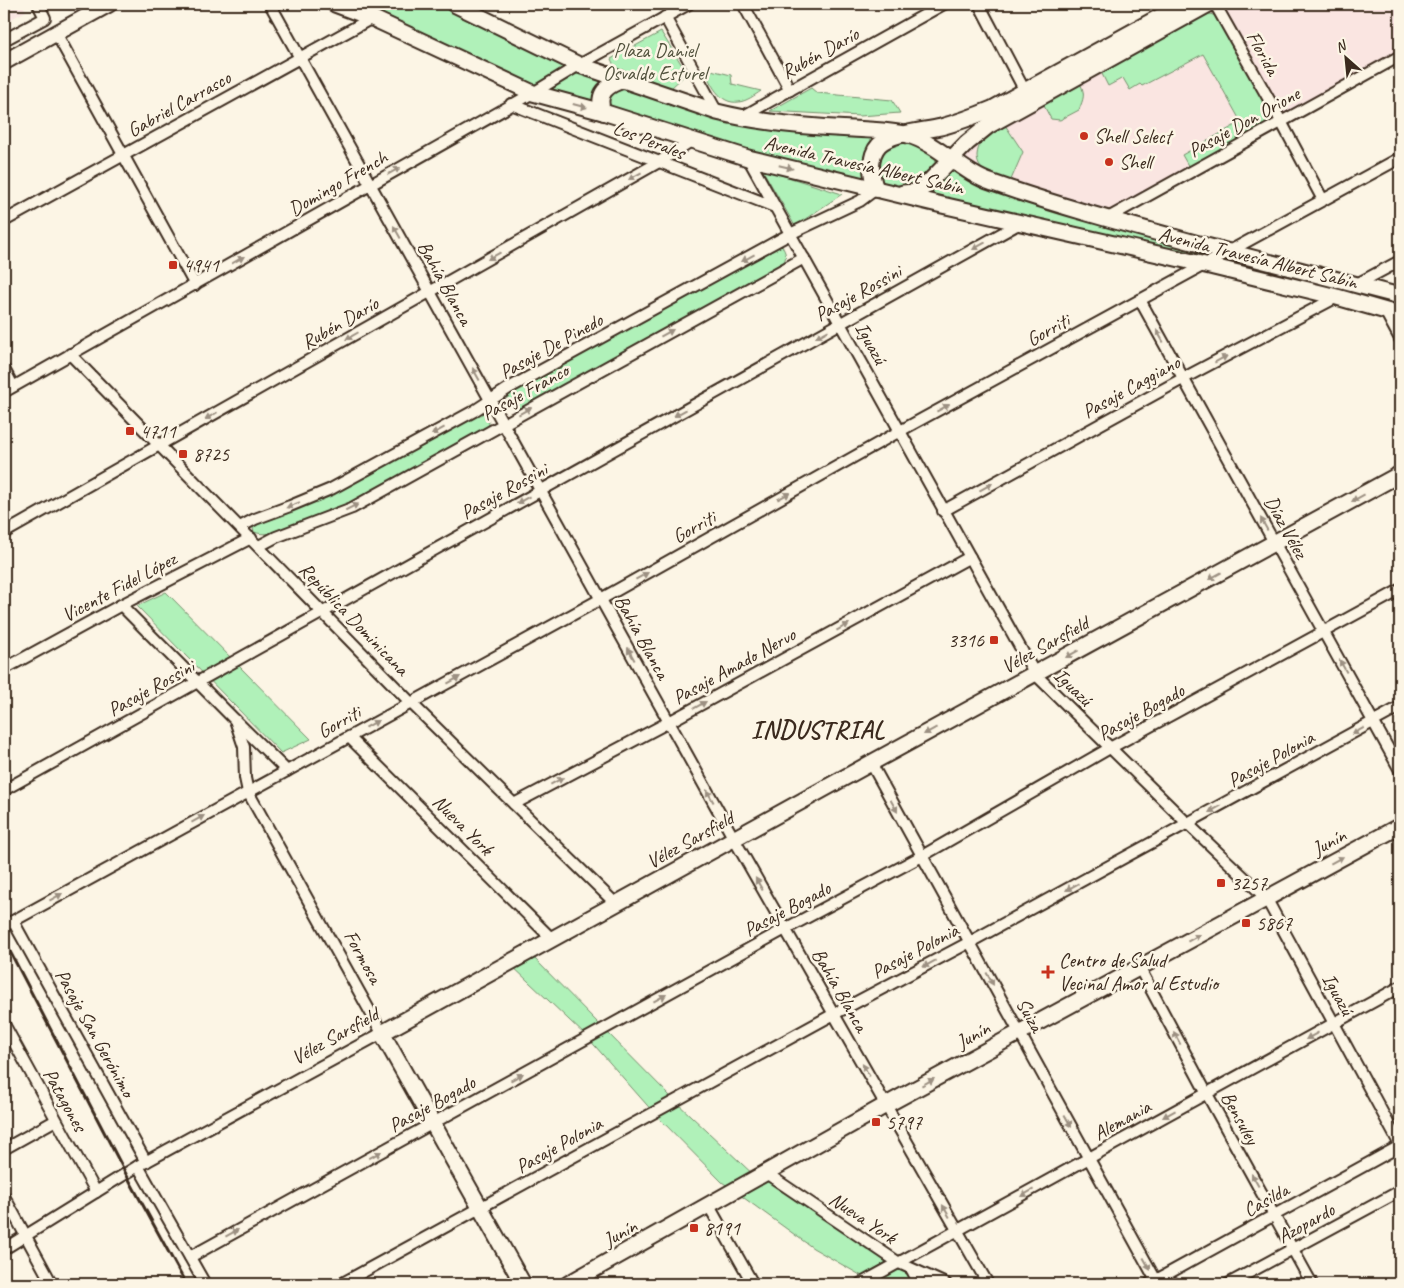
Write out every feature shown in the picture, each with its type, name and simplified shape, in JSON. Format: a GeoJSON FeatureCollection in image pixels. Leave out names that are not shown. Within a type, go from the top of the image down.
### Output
{"type":"FeatureCollection","features":[{"type":"Feature","properties":{"kind":"main road"},"geometry":{"type":"LineString","coordinates":[[4,60],[109,4]]}},
{"type":"Feature","properties":{"kind":"main road","name":"Avenida Travesía Albert Sabin"},"geometry":{"type":"LineString","coordinates":[[334,4],[372,18],[533,93],[603,112],[748,158],[1337,297],[1400,315]]}},
{"type":"Feature","properties":{"kind":"main road","name":"Avenida Travesía Albert Sabin"},"geometry":{"type":"LineString","coordinates":[[454,4],[579,65],[717,112],[768,122],[883,130],[905,134],[916,138],[990,182],[1106,219],[1400,296]]}},
{"type":"Feature","properties":{"kind":"main road"},"geometry":{"type":"LineString","coordinates":[[897,193],[915,192],[924,187],[966,143],[1028,97],[1183,4]]}},
{"type":"Feature","properties":{"kind":"main road"},"geometry":{"type":"LineString","coordinates":[[876,189],[871,166],[874,153],[878,146],[890,138],[966,120],[1028,97],[1209,4]]}},
{"type":"Feature","properties":{"kind":"main road"},"geometry":{"type":"LineString","coordinates":[[603,112],[600,105],[604,92],[610,86],[624,80]]}},
{"type":"Feature","properties":{"kind":"main road"},"geometry":{"type":"LineString","coordinates":[[926,144],[932,152],[934,161],[934,171],[930,180]]}},
{"type":"Feature","properties":{"kind":"main road","name":"Vélez Sarsfield"},"geometry":{"type":"LineString","coordinates":[[382,1032],[1400,474]]}},
{"type":"Feature","properties":{"kind":"main road","name":"Junín"},"geometry":{"type":"LineString","coordinates":[[568,1284],[886,1105],[1400,826]]}},
{"type":"Feature","properties":{"kind":"main road","name":"Formosa"},"geometry":{"type":"LineString","coordinates":[[382,1032],[523,1284]]}},
{"type":"Feature","properties":{"kind":"street"},"geometry":{"type":"LineString","coordinates":[[4,40],[45,18],[38,4]]}},
{"type":"Feature","properties":{"kind":"street","name":"Bahía Blanca"},"geometry":{"type":"LineString","coordinates":[[270,4],[734,839],[988,1284]]}},
{"type":"Feature","properties":{"kind":"street","name":"Domingo French"},"geometry":{"type":"LineString","coordinates":[[4,392],[533,93],[579,65],[690,4]]}},
{"type":"Feature","properties":{"kind":"street"},"geometry":{"type":"LineString","coordinates":[[744,4],[790,90]]}},
{"type":"Feature","properties":{"kind":"street","name":"Rubén Darío"},"geometry":{"type":"LineString","coordinates":[[740,118],[944,4]]}},
{"type":"Feature","properties":{"kind":"street"},"geometry":{"type":"LineString","coordinates":[[979,4],[1028,97]]}},
{"type":"Feature","properties":{"kind":"street","name":"Florida"},"geometry":{"type":"LineString","coordinates":[[1215,4],[1281,121],[1322,200]]}},
{"type":"Feature","properties":{"kind":"street"},"geometry":{"type":"LineString","coordinates":[[665,17],[717,112]]}},
{"type":"Feature","properties":{"kind":"street","name":"Gabriel Carrasco"},"geometry":{"type":"LineString","coordinates":[[4,221],[372,18]]}},
{"type":"Feature","properties":{"kind":"street"},"geometry":{"type":"LineString","coordinates":[[56,33],[195,285]]}},
{"type":"Feature","properties":{"kind":"street","name":"Pasaje Don Orione"},"geometry":{"type":"LineString","coordinates":[[1106,219],[1400,56]]}},
{"type":"Feature","properties":{"kind":"street","name":"Los Perales"},"geometry":{"type":"LineString","coordinates":[[511,104],[775,207]]}},
{"type":"Feature","properties":{"kind":"street","name":"Rubén Darío"},"geometry":{"type":"LineString","coordinates":[[4,533],[659,162],[691,141]]}},
{"type":"Feature","properties":{"kind":"street","name":"Iguazú"},"geometry":{"type":"LineString","coordinates":[[748,158],[1034,674],[1266,898],[1400,1145]]}},
{"type":"Feature","properties":{"kind":"street","name":"Gorriti"},"geometry":{"type":"LineString","coordinates":[[8,923],[601,599],[900,431],[1400,158]]}},
{"type":"Feature","properties":{"kind":"street","name":"Pasaje De Pinedo"},"geometry":{"type":"LineString","coordinates":[[240,527],[255,519],[331,489],[790,234],[860,201],[876,189]]}},
{"type":"Feature","properties":{"kind":"street","name":"Pasaje Rossini"},"geometry":{"type":"LineString","coordinates":[[4,790],[1022,222]]}},
{"type":"Feature","properties":{"kind":"street","name":"Pasaje Franco"},"geometry":{"type":"LineString","coordinates":[[259,546],[276,537],[352,508],[804,258]]}},
{"type":"Feature","properties":{"kind":"street"},"geometry":{"type":"LineString","coordinates":[[1355,285],[1400,260]]}},
{"type":"Feature","properties":{"kind":"street","name":"Pasaje Caggiano"},"geometry":{"type":"LineString","coordinates":[[943,510],[1184,378],[1337,297]]}},
{"type":"Feature","properties":{"kind":"street","name":"Díaz Vélez"},"geometry":{"type":"LineString","coordinates":[[1140,300],[1400,770]]}},
{"type":"Feature","properties":{"kind":"street"},"geometry":{"type":"LineString","coordinates":[[1385,311],[1400,339]]}},
{"type":"Feature","properties":{"kind":"street","name":"República Dominicana"},"geometry":{"type":"LineString","coordinates":[[70,354],[411,703],[616,904]]}},
{"type":"Feature","properties":{"kind":"street"},"geometry":{"type":"LineString","coordinates":[[4,368],[13,386]]}},
{"type":"Feature","properties":{"kind":"street","name":"Vicente Fidel López"},"geometry":{"type":"LineString","coordinates":[[4,669],[121,605],[251,538]]}},
{"type":"Feature","properties":{"kind":"street","name":"Pasaje Amado Nervo"},"geometry":{"type":"LineString","coordinates":[[514,804],[669,722],[970,557]]}},
{"type":"Feature","properties":{"kind":"street","name":"Pasaje Bogado"},"geometry":{"type":"LineString","coordinates":[[190,1257],[785,929],[922,856],[1110,748],[1400,590]]}},
{"type":"Feature","properties":{"kind":"street"},"geometry":{"type":"LineString","coordinates":[[121,605],[287,771]]}},
{"type":"Feature","properties":{"kind":"street","name":"Pasaje Polonia"},"geometry":{"type":"LineString","coordinates":[[341,1284],[1400,707]]}},
{"type":"Feature","properties":{"kind":"street","name":"Formosa"},"geometry":{"type":"LineString","coordinates":[[235,720],[244,747],[245,778],[248,792],[382,1032]]}},
{"type":"Feature","properties":{"kind":"street","name":"Nueva York"},"geometry":{"type":"LineString","coordinates":[[350,736],[552,939]]}},
{"type":"Feature","properties":{"kind":"street","name":"Suiza"},"geometry":{"type":"LineString","coordinates":[[871,763],[1089,1158],[1154,1283]]}},
{"type":"Feature","properties":{"kind":"street","name":"Pasaje San Gerónimo"},"geometry":{"type":"LineString","coordinates":[[8,923],[142,1164],[206,1284]]}},
{"type":"Feature","properties":{"kind":"street","name":"Bensuley"},"geometry":{"type":"LineString","coordinates":[[1139,968],[1312,1284]]}},
{"type":"Feature","properties":{"kind":"street","name":"Alemania"},"geometry":{"type":"LineString","coordinates":[[860,1284],[1400,988]]}},
{"type":"Feature","properties":{"kind":"street","name":"Patagones"},"geometry":{"type":"LineString","coordinates":[[4,1024],[96,1192]]}},
{"type":"Feature","properties":{"kind":"street","name":"Vélez Sarsfield"},"geometry":{"type":"LineString","coordinates":[[4,1249],[142,1164],[382,1032]]}},
{"type":"Feature","properties":{"kind":"street"},"geometry":{"type":"LineString","coordinates":[[4,1149],[56,1120]]}},
{"type":"Feature","properties":{"kind":"street","name":"Casilda"},"geometry":{"type":"LineString","coordinates":[[1154,1283],[1400,1145]]}},
{"type":"Feature","properties":{"kind":"street","name":"Nueva York"},"geometry":{"type":"LineString","coordinates":[[766,1173],[899,1263],[946,1284]]}},
{"type":"Feature","properties":{"kind":"street","name":"Azopardo"},"geometry":{"type":"LineString","coordinates":[[1228,1284],[1400,1191]]}},
{"type":"Feature","properties":{"kind":"street"},"geometry":{"type":"LineString","coordinates":[[4,1196],[52,1284]]}},
{"type":"Feature","properties":{"kind":"street"},"geometry":{"type":"LineString","coordinates":[[709,1206],[753,1284]]}},
{"type":"Feature","properties":{"kind":"street"},"geometry":{"type":"LineString","coordinates":[[912,1270],[920,1284]]}},
{"type":"Feature","properties":{"kind":"shaded area"},"geometry":{"type":"Polygon","coordinates":[[[4,4],[22,4],[26,11],[4,23],[4,4]]]}},
{"type":"Feature","properties":{"kind":"shaded area"},"geometry":{"type":"Polygon","coordinates":[[[1209,4],[1400,4],[1400,56],[1106,219],[951,160],[967,143],[1209,4]]]}},
{"type":"Feature","properties":{"kind":"green space"},"geometry":{"type":"Polygon","coordinates":[[[335,4],[454,4],[579,65],[717,112],[883,130],[965,169],[1228,251],[1204,265],[942,205],[533,93],[335,4]]]}},
{"type":"Feature","properties":{"kind":"green space"},"geometry":{"type":"Polygon","coordinates":[[[1207,13],[1216,16],[1272,116],[1267,126],[1190,169],[1182,155],[1241,122],[1203,54],[1142,86],[1140,84],[1130,90],[1123,78],[1108,86],[1101,72],[1207,13]]]}},
{"type":"Feature","properties":{"kind":"green space","name":"Plaza Daniel Osvaldo Esturel"},"geometry":{"type":"Polygon","coordinates":[[[661,32],[687,73],[670,89],[617,72],[611,59],[661,32]]]}},
{"type":"Feature","properties":{"kind":"green space"},"geometry":{"type":"Polygon","coordinates":[[[703,68],[731,75],[732,84],[761,91],[751,98],[739,102],[726,100],[716,92],[703,68]]]}},
{"type":"Feature","properties":{"kind":"green space"},"geometry":{"type":"Polygon","coordinates":[[[1080,83],[1083,100],[1079,110],[1060,120],[1051,119],[1043,104],[1080,83]]]}},
{"type":"Feature","properties":{"kind":"green space"},"geometry":{"type":"Polygon","coordinates":[[[811,88],[817,93],[892,100],[900,113],[860,116],[770,111],[811,88]]]}},
{"type":"Feature","properties":{"kind":"green space"},"geometry":{"type":"Polygon","coordinates":[[[1005,125],[1023,152],[1010,182],[995,177],[982,169],[977,157],[978,149],[983,140],[1005,125]]]}},
{"type":"Feature","properties":{"kind":"green space"},"geometry":{"type":"Polygon","coordinates":[[[762,169],[842,194],[795,226],[762,169]]]}},
{"type":"Feature","properties":{"kind":"green space"},"geometry":{"type":"Polygon","coordinates":[[[777,245],[782,246],[785,253],[783,264],[521,409],[515,409],[509,405],[507,397],[511,392],[777,245]]]}},
{"type":"Feature","properties":{"kind":"green space"},"geometry":{"type":"Polygon","coordinates":[[[480,413],[485,413],[488,416],[489,424],[487,427],[353,502],[283,530],[269,534],[254,532],[253,528],[255,525],[336,492],[480,413]]]}},
{"type":"Feature","properties":{"kind":"green space"},"geometry":{"type":"Polygon","coordinates":[[[166,592],[311,739],[281,753],[137,606],[166,592]]]}},
{"type":"Feature","properties":{"kind":"green space"},"geometry":{"type":"Polygon","coordinates":[[[528,952],[675,1101],[757,1178],[766,1173],[899,1263],[946,1284],[876,1284],[813,1248],[722,1182],[654,1113],[588,1038],[509,963],[528,952]]]}},
{"type":"Feature","properties":{"kind":"railway"},"geometry":{"type":"LineString","coordinates":[[4,940],[126,1174],[186,1284]]}},
{"type":"Feature","properties":{"kind":"place","name":"Shell Select"},"geometry":{"type":"Point","coordinates":[1084,136]}},
{"type":"Feature","properties":{"kind":"place","name":"Shell"},"geometry":{"type":"Point","coordinates":[1109,162]}},
{"type":"Feature","properties":{"kind":"place","name":"4941"},"geometry":{"type":"Point","coordinates":[173,265]}},
{"type":"Feature","properties":{"kind":"place","name":"4711"},"geometry":{"type":"Point","coordinates":[130,431]}},
{"type":"Feature","properties":{"kind":"place","name":"8725"},"geometry":{"type":"Point","coordinates":[183,454]}},
{"type":"Feature","properties":{"kind":"place","name":"3316"},"geometry":{"type":"Point","coordinates":[994,640]}},
{"type":"Feature","properties":{"kind":"place","name":"3257"},"geometry":{"type":"Point","coordinates":[1221,883]}},
{"type":"Feature","properties":{"kind":"place","name":"5867"},"geometry":{"type":"Point","coordinates":[1246,923]}},
{"type":"Feature","properties":{"kind":"place","name":"Centro de Salud Vecinal Amor al Estudio"},"geometry":{"type":"Point","coordinates":[1048,972]}},
{"type":"Feature","properties":{"kind":"place","name":"5797"},"geometry":{"type":"Point","coordinates":[876,1122]}},
{"type":"Feature","properties":{"kind":"place","name":"8191"},"geometry":{"type":"Point","coordinates":[694,1228]}},
{"type":"Feature","properties":{"kind":"district","name":"INDUSTRIAL"},"geometry":{"type":"Point","coordinates":[818,730]}}]}
